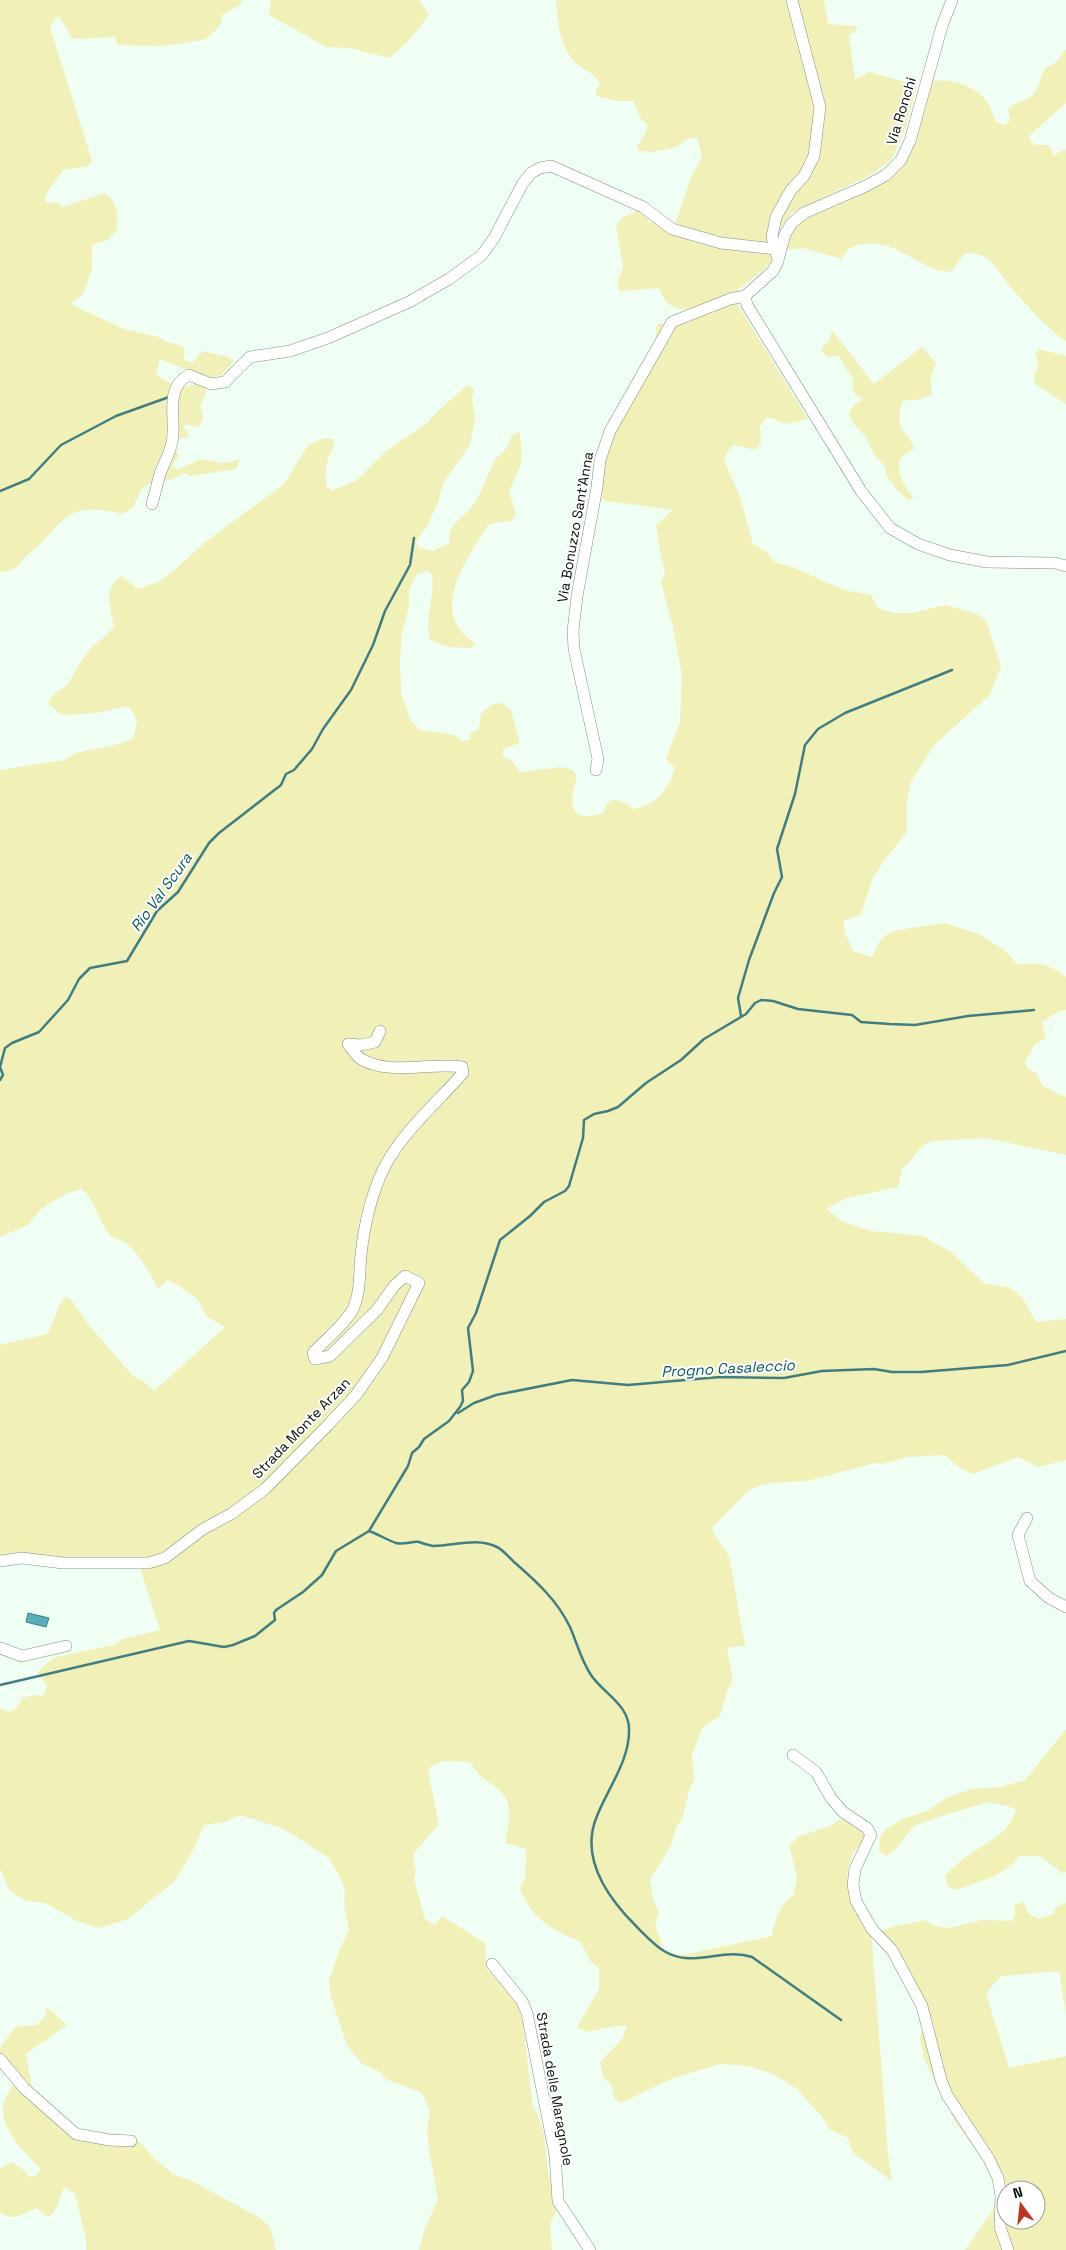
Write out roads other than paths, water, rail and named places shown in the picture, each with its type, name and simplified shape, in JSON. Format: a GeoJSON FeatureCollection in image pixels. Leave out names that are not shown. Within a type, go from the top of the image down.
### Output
{"type":"FeatureCollection","features":[{"type":"Feature","properties":{"kind":"street"},"geometry":{"type":"LineString","coordinates":[[152,504],[173,440],[173,398],[179,383],[184,378],[189,375],[210,384],[225,382],[250,356],[290,351],[328,338],[409,302],[449,280],[482,255],[494,238],[523,183],[531,173],[540,168],[550,166],[618,195],[643,207],[672,229],[721,243],[777,253],[772,237],[776,217],[791,190],[804,176],[814,156],[820,107],[792,0]]}},
{"type":"Feature","properties":{"kind":"street","name":"Via Ronchi"},"geometry":{"type":"LineString","coordinates":[[777,253],[789,229],[804,213],[866,186],[886,175],[901,160],[910,141],[942,26],[952,0]]}},
{"type":"Feature","properties":{"kind":"street","name":"Via Bonuzzo Sant'Anna"},"geometry":{"type":"LineString","coordinates":[[596,770],[598,759],[574,649],[573,631],[600,460],[610,430],[672,322],[730,299],[745,296],[772,272],[777,264],[777,253]]}},
{"type":"Feature","properties":{"kind":"street"},"geometry":{"type":"LineString","coordinates":[[745,296],[747,305],[856,482],[879,516],[890,528],[918,544],[950,555],[987,562],[1054,563],[1066,566]]}},
{"type":"Feature","properties":{"kind":"street","name":"Strada Monte Arzan"},"geometry":{"type":"LineString","coordinates":[[0,1561],[22,1558],[63,1562],[148,1562],[165,1558],[203,1529],[231,1514],[265,1489],[356,1395],[385,1351],[419,1283],[405,1276],[394,1286],[378,1310],[330,1356],[315,1359],[313,1353],[341,1326],[353,1310],[359,1287],[365,1228],[374,1192],[384,1168],[416,1123],[463,1073],[462,1067],[449,1065],[385,1067],[360,1058],[348,1044],[361,1045],[375,1042],[380,1031]]}},
{"type":"Feature","properties":{"kind":"street"},"geometry":{"type":"LineString","coordinates":[[1027,1518],[1018,1535],[1030,1581],[1049,1598],[1066,1607]]}},
{"type":"Feature","properties":{"kind":"street"},"geometry":{"type":"LineString","coordinates":[[0,1648],[22,1656],[66,1646]]}},
{"type":"Feature","properties":{"kind":"street"},"geometry":{"type":"LineString","coordinates":[[793,1755],[816,1772],[831,1798],[843,1812],[867,1828],[871,1835],[855,1869],[853,1885],[856,1900],[872,1929],[892,1950],[922,2006],[941,2080],[947,2095],[955,2110],[989,2159],[998,2178],[1001,2196],[1000,2227],[1008,2250]]}},
{"type":"Feature","properties":{"kind":"street","name":"Strada delle Maragnole"},"geometry":{"type":"LineString","coordinates":[[492,1964],[522,2001],[527,2013],[555,2155],[558,2201],[590,2250]]}},
{"type":"Feature","properties":{"kind":"street"},"geometry":{"type":"LineString","coordinates":[[0,2060],[24,2088],[76,2134],[110,2140],[131,2141]]}},
{"type":"Feature","properties":{"kind":"water"},"geometry":{"type":"Polygon","coordinates":[[[28,1613],[49,1618],[46,1627],[26,1622],[28,1613]]]}},
{"type":"Feature","properties":{"kind":"waterway"},"geometry":{"type":"LineString","coordinates":[[0,491],[29,479],[61,445],[116,416],[169,397]]}},
{"type":"Feature","properties":{"kind":"waterway","name":"Rio Val Scura"},"geometry":{"type":"LineString","coordinates":[[0,1080],[3,1075],[0,1067],[5,1048],[12,1043],[39,1032],[68,1000],[79,979],[90,968],[127,961],[157,911],[178,892],[209,843],[219,833],[281,785],[286,774],[294,770],[312,749],[323,729],[351,690],[373,645],[385,611],[410,565],[414,538]]}},
{"type":"Feature","properties":{"kind":"waterway"},"geometry":{"type":"LineString","coordinates":[[741,1016],[738,998],[749,960],[774,893],[782,877],[777,849],[795,794],[805,745],[818,729],[845,713],[952,670]]}},
{"type":"Feature","properties":{"kind":"waterway"},"geometry":{"type":"LineString","coordinates":[[0,1685],[189,1641],[224,1647],[233,1645],[255,1636],[275,1620],[274,1613],[276,1610],[303,1592],[322,1575],[336,1551],[369,1531],[408,1466],[412,1453],[424,1439],[449,1421],[460,1407],[463,1401],[462,1390],[469,1382],[473,1371],[468,1328],[476,1313],[500,1240],[544,1202],[565,1191],[569,1186],[583,1138],[584,1120],[594,1114],[618,1107],[646,1083],[681,1060],[704,1039],[746,1014],[755,1003],[761,1000],[773,1001],[798,1009],[852,1015],[861,1022],[915,1025],[968,1016],[1034,1010]]}},
{"type":"Feature","properties":{"kind":"waterway","name":"Progno Casaleccio"},"geometry":{"type":"LineString","coordinates":[[458,1413],[474,1403],[496,1395],[572,1380],[628,1385],[720,1377],[784,1378],[822,1371],[874,1369],[892,1372],[921,1372],[1008,1365],[1066,1351]]}},
{"type":"Feature","properties":{"kind":"waterway"},"geometry":{"type":"LineString","coordinates":[[369,1531],[399,1543],[419,1542],[433,1546],[473,1542],[489,1544],[501,1550],[538,1584],[565,1617],[591,1675],[620,1706],[628,1721],[629,1729],[626,1752],[597,1816],[592,1832],[594,1862],[599,1876],[616,1903],[646,1936],[664,1951],[686,1958],[730,1954],[752,1957],[841,2020]]}}]}
